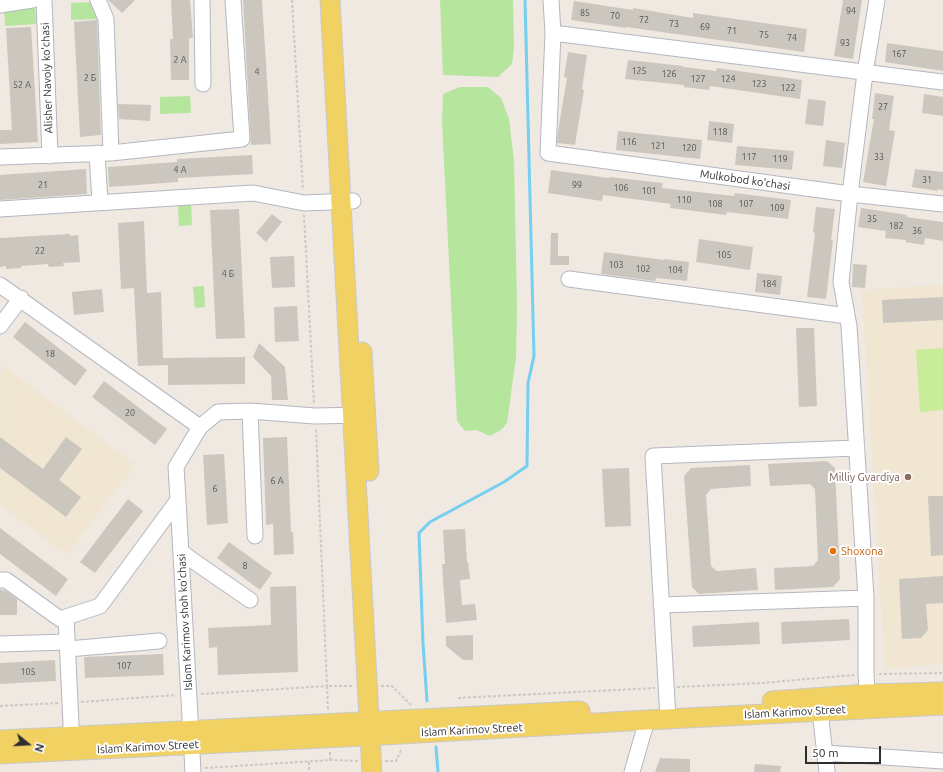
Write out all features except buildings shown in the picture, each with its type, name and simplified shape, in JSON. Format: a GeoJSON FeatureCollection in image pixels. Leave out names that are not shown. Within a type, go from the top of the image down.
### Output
{"type":"FeatureCollection","features":[{"type":"Feature","properties":{"kind":"main road"},"geometry":{"type":"LineString","coordinates":[[330,0],[347,201],[378,767]]}},
{"type":"Feature","properties":{"kind":"main road"},"geometry":{"type":"LineString","coordinates":[[343,0],[347,201]]}},
{"type":"Feature","properties":{"kind":"main road","name":"Islam Karimov Street"},"geometry":{"type":"LineString","coordinates":[[0,740],[72,743],[377,728],[647,720],[667,704],[820,711],[867,701],[943,692]]}},
{"type":"Feature","properties":{"kind":"main road","name":"Islam Karimov Street"},"geometry":{"type":"LineString","coordinates":[[377,728],[667,704],[867,701],[943,705]]}},
{"type":"Feature","properties":{"kind":"main road","name":"Islam Karimov Street"},"geometry":{"type":"LineString","coordinates":[[0,754],[72,743]]}},
{"type":"Feature","properties":{"kind":"street"},"geometry":{"type":"LineString","coordinates":[[0,5],[32,0]]}},
{"type":"Feature","properties":{"kind":"street","name":"Alisher Navoiy ko'chasi"},"geometry":{"type":"LineString","coordinates":[[44,0],[50,156]]}},
{"type":"Feature","properties":{"kind":"street"},"geometry":{"type":"LineString","coordinates":[[98,0],[106,19],[104,153],[100,202]]}},
{"type":"Feature","properties":{"kind":"street"},"geometry":{"type":"LineString","coordinates":[[202,0],[203,84]]}},
{"type":"Feature","properties":{"kind":"street"},"geometry":{"type":"LineString","coordinates":[[0,157],[104,153],[242,139],[233,0]]}},
{"type":"Feature","properties":{"kind":"street"},"geometry":{"type":"LineString","coordinates":[[551,0],[553,33],[943,82]]}},
{"type":"Feature","properties":{"kind":"street"},"geometry":{"type":"LineString","coordinates":[[867,701],[866,598],[857,448],[849,326],[841,282],[865,73],[877,0]]}},
{"type":"Feature","properties":{"kind":"street","name":"Mulkobod ko'chasi"},"geometry":{"type":"LineString","coordinates":[[553,33],[548,153],[850,194],[943,204]]}},
{"type":"Feature","properties":{"kind":"street"},"geometry":{"type":"LineString","coordinates":[[0,209],[253,193],[304,203],[347,201]]}},
{"type":"Feature","properties":{"kind":"street"},"geometry":{"type":"LineString","coordinates":[[569,279],[847,316]]}},
{"type":"Feature","properties":{"kind":"street"},"geometry":{"type":"LineString","coordinates":[[0,285],[200,427]]}},
{"type":"Feature","properties":{"kind":"street"},"geometry":{"type":"LineString","coordinates":[[0,326],[20,298]]}},
{"type":"Feature","properties":{"kind":"street"},"geometry":{"type":"LineString","coordinates":[[250,411],[255,536]]}},
{"type":"Feature","properties":{"kind":"street","name":"Islom Karimov shoh ko'chasi"},"geometry":{"type":"LineString","coordinates":[[193,771],[176,467],[200,427],[218,412],[250,411],[315,416],[359,415]]}},
{"type":"Feature","properties":{"kind":"street"},"geometry":{"type":"LineString","coordinates":[[667,704],[654,456],[857,448]]}},
{"type":"Feature","properties":{"kind":"street"},"geometry":{"type":"LineString","coordinates":[[0,580],[6,580],[60,619],[100,606],[178,500]]}},
{"type":"Feature","properties":{"kind":"street"},"geometry":{"type":"LineString","coordinates":[[181,551],[250,600]]}},
{"type":"Feature","properties":{"kind":"street"},"geometry":{"type":"LineString","coordinates":[[661,606],[866,598]]}},
{"type":"Feature","properties":{"kind":"street"},"geometry":{"type":"LineString","coordinates":[[66,617],[72,743]]}},
{"type":"Feature","properties":{"kind":"street"},"geometry":{"type":"LineString","coordinates":[[0,644],[68,645],[159,641]]}},
{"type":"Feature","properties":{"kind":"street"},"geometry":{"type":"LineString","coordinates":[[820,711],[827,772]]}},
{"type":"Feature","properties":{"kind":"street"},"geometry":{"type":"LineString","coordinates":[[632,772],[647,720]]}},
{"type":"Feature","properties":{"kind":"street"},"geometry":{"type":"LineString","coordinates":[[825,752],[943,761]]}},
{"type":"Feature","properties":{"kind":"path"},"geometry":{"type":"LineString","coordinates":[[458,698],[667,704],[762,683],[866,674],[943,673]]}},
{"type":"Feature","properties":{"kind":"path"},"geometry":{"type":"LineString","coordinates":[[193,771],[330,760],[378,767],[396,761],[404,744]]}},
{"type":"Feature","properties":{"kind":"path"},"geometry":{"type":"LineString","coordinates":[[309,762],[309,772]]}},
{"type":"Feature","properties":{"kind":"shaded area","name":"Milliy Gvardiya"},"geometry":{"type":"Polygon","coordinates":[[[943,285],[943,664],[885,668],[862,290],[943,285]]]}},
{"type":"Feature","properties":{"kind":"shaded area"},"geometry":{"type":"Polygon","coordinates":[[[1,364],[135,465],[67,555],[0,505],[1,364]]]}},
{"type":"Feature","properties":{"kind":"green space"},"geometry":{"type":"Polygon","coordinates":[[[440,0],[513,0],[514,48],[512,64],[498,77],[443,75],[440,0]]]}},
{"type":"Feature","properties":{"kind":"green space"},"geometry":{"type":"Polygon","coordinates":[[[96,2],[97,19],[71,20],[71,3],[96,2]]]}},
{"type":"Feature","properties":{"kind":"green space"},"geometry":{"type":"Polygon","coordinates":[[[35,6],[36,24],[5,26],[4,8],[35,6]]]}},
{"type":"Feature","properties":{"kind":"green space"},"geometry":{"type":"Polygon","coordinates":[[[460,87],[488,87],[501,98],[509,119],[514,160],[517,306],[516,357],[507,423],[501,430],[490,436],[476,430],[465,431],[457,421],[442,122],[443,94],[460,87]]]}},
{"type":"Feature","properties":{"kind":"green space"},"geometry":{"type":"Polygon","coordinates":[[[190,96],[191,113],[160,114],[160,97],[190,96]]]}},
{"type":"Feature","properties":{"kind":"green space"},"geometry":{"type":"Polygon","coordinates":[[[191,204],[192,225],[179,226],[178,205],[191,204]]]}},
{"type":"Feature","properties":{"kind":"green space"},"geometry":{"type":"Polygon","coordinates":[[[204,286],[205,307],[195,308],[193,287],[204,286]]]}},
{"type":"Feature","properties":{"kind":"green space"},"geometry":{"type":"Polygon","coordinates":[[[943,348],[943,410],[920,412],[916,350],[943,348]]]}},
{"type":"Feature","properties":{"kind":"waterway"},"geometry":{"type":"LineString","coordinates":[[427,701],[423,643],[419,533],[430,522],[504,482],[527,466],[528,383],[534,356],[525,0]]}},
{"type":"Feature","properties":{"kind":"waterway"},"geometry":{"type":"LineString","coordinates":[[436,747],[438,772]]}},
{"type":"Feature","properties":{"kind":"place","name":"Milliy Gvardiya"},"geometry":{"type":"Point","coordinates":[908,477]}},
{"type":"Feature","properties":{"kind":"place","name":"Shoxona"},"geometry":{"type":"Point","coordinates":[833,551]}}]}
